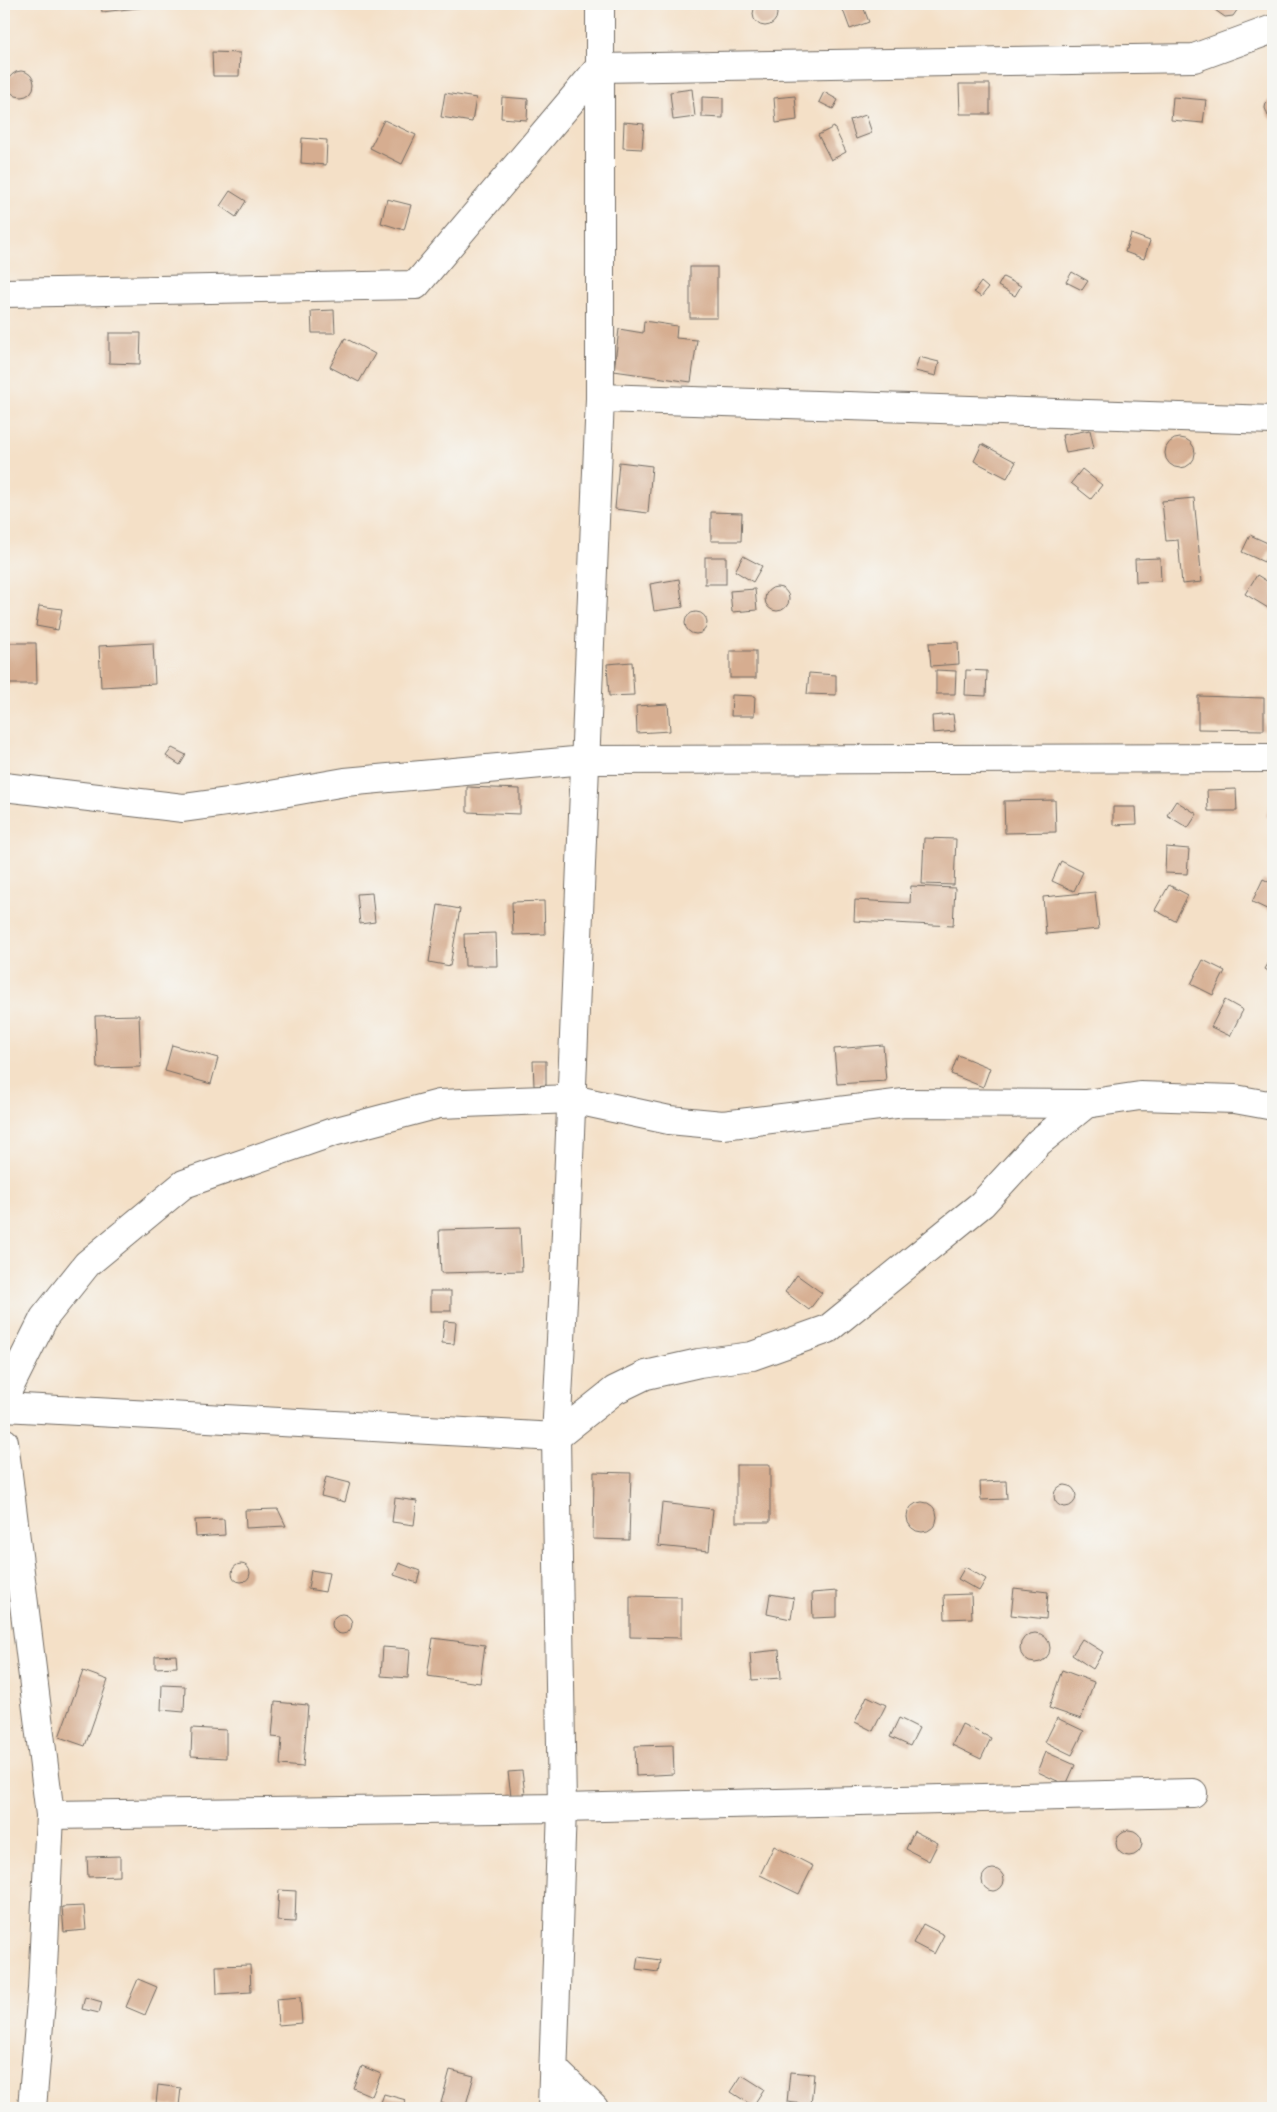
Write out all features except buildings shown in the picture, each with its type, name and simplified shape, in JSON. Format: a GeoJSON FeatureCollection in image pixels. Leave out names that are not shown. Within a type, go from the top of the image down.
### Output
{"type":"FeatureCollection","features":[{"type":"Feature","properties":{"kind":"street"},"geometry":{"type":"LineString","coordinates":[[552,2108],[562,1808],[556,1437],[572,1099],[600,398],[600,4]]}},
{"type":"Feature","properties":{"kind":"street"},"geometry":{"type":"LineString","coordinates":[[4,293],[416,285],[599,68],[1194,58],[1273,29]]}},
{"type":"Feature","properties":{"kind":"street"},"geometry":{"type":"LineString","coordinates":[[600,398],[1273,420]]}},
{"type":"Feature","properties":{"kind":"street"},"geometry":{"type":"LineString","coordinates":[[4,787],[183,808],[345,782],[585,760],[1273,758]]}},
{"type":"Feature","properties":{"kind":"street"},"geometry":{"type":"LineString","coordinates":[[4,1398],[44,1318],[87,1264],[184,1184],[333,1132],[439,1104],[572,1099],[669,1120],[723,1125],[904,1103],[1086,1104],[1140,1096],[1235,1099],[1268,1105],[1273,1103]]}},
{"type":"Feature","properties":{"kind":"street"},"geometry":{"type":"LineString","coordinates":[[4,1407],[556,1437],[615,1390],[646,1375],[699,1363],[752,1356],[828,1329],[982,1204],[1039,1142],[1086,1104]]}},
{"type":"Feature","properties":{"kind":"street"},"geometry":{"type":"LineString","coordinates":[[4,1442],[50,1816],[42,1989],[32,2108]]}},
{"type":"Feature","properties":{"kind":"street"},"geometry":{"type":"LineString","coordinates":[[50,1816],[562,1808],[1193,1794]]}},
{"type":"Feature","properties":{"kind":"street"},"geometry":{"type":"LineString","coordinates":[[553,2068],[594,2108]]}}]}
